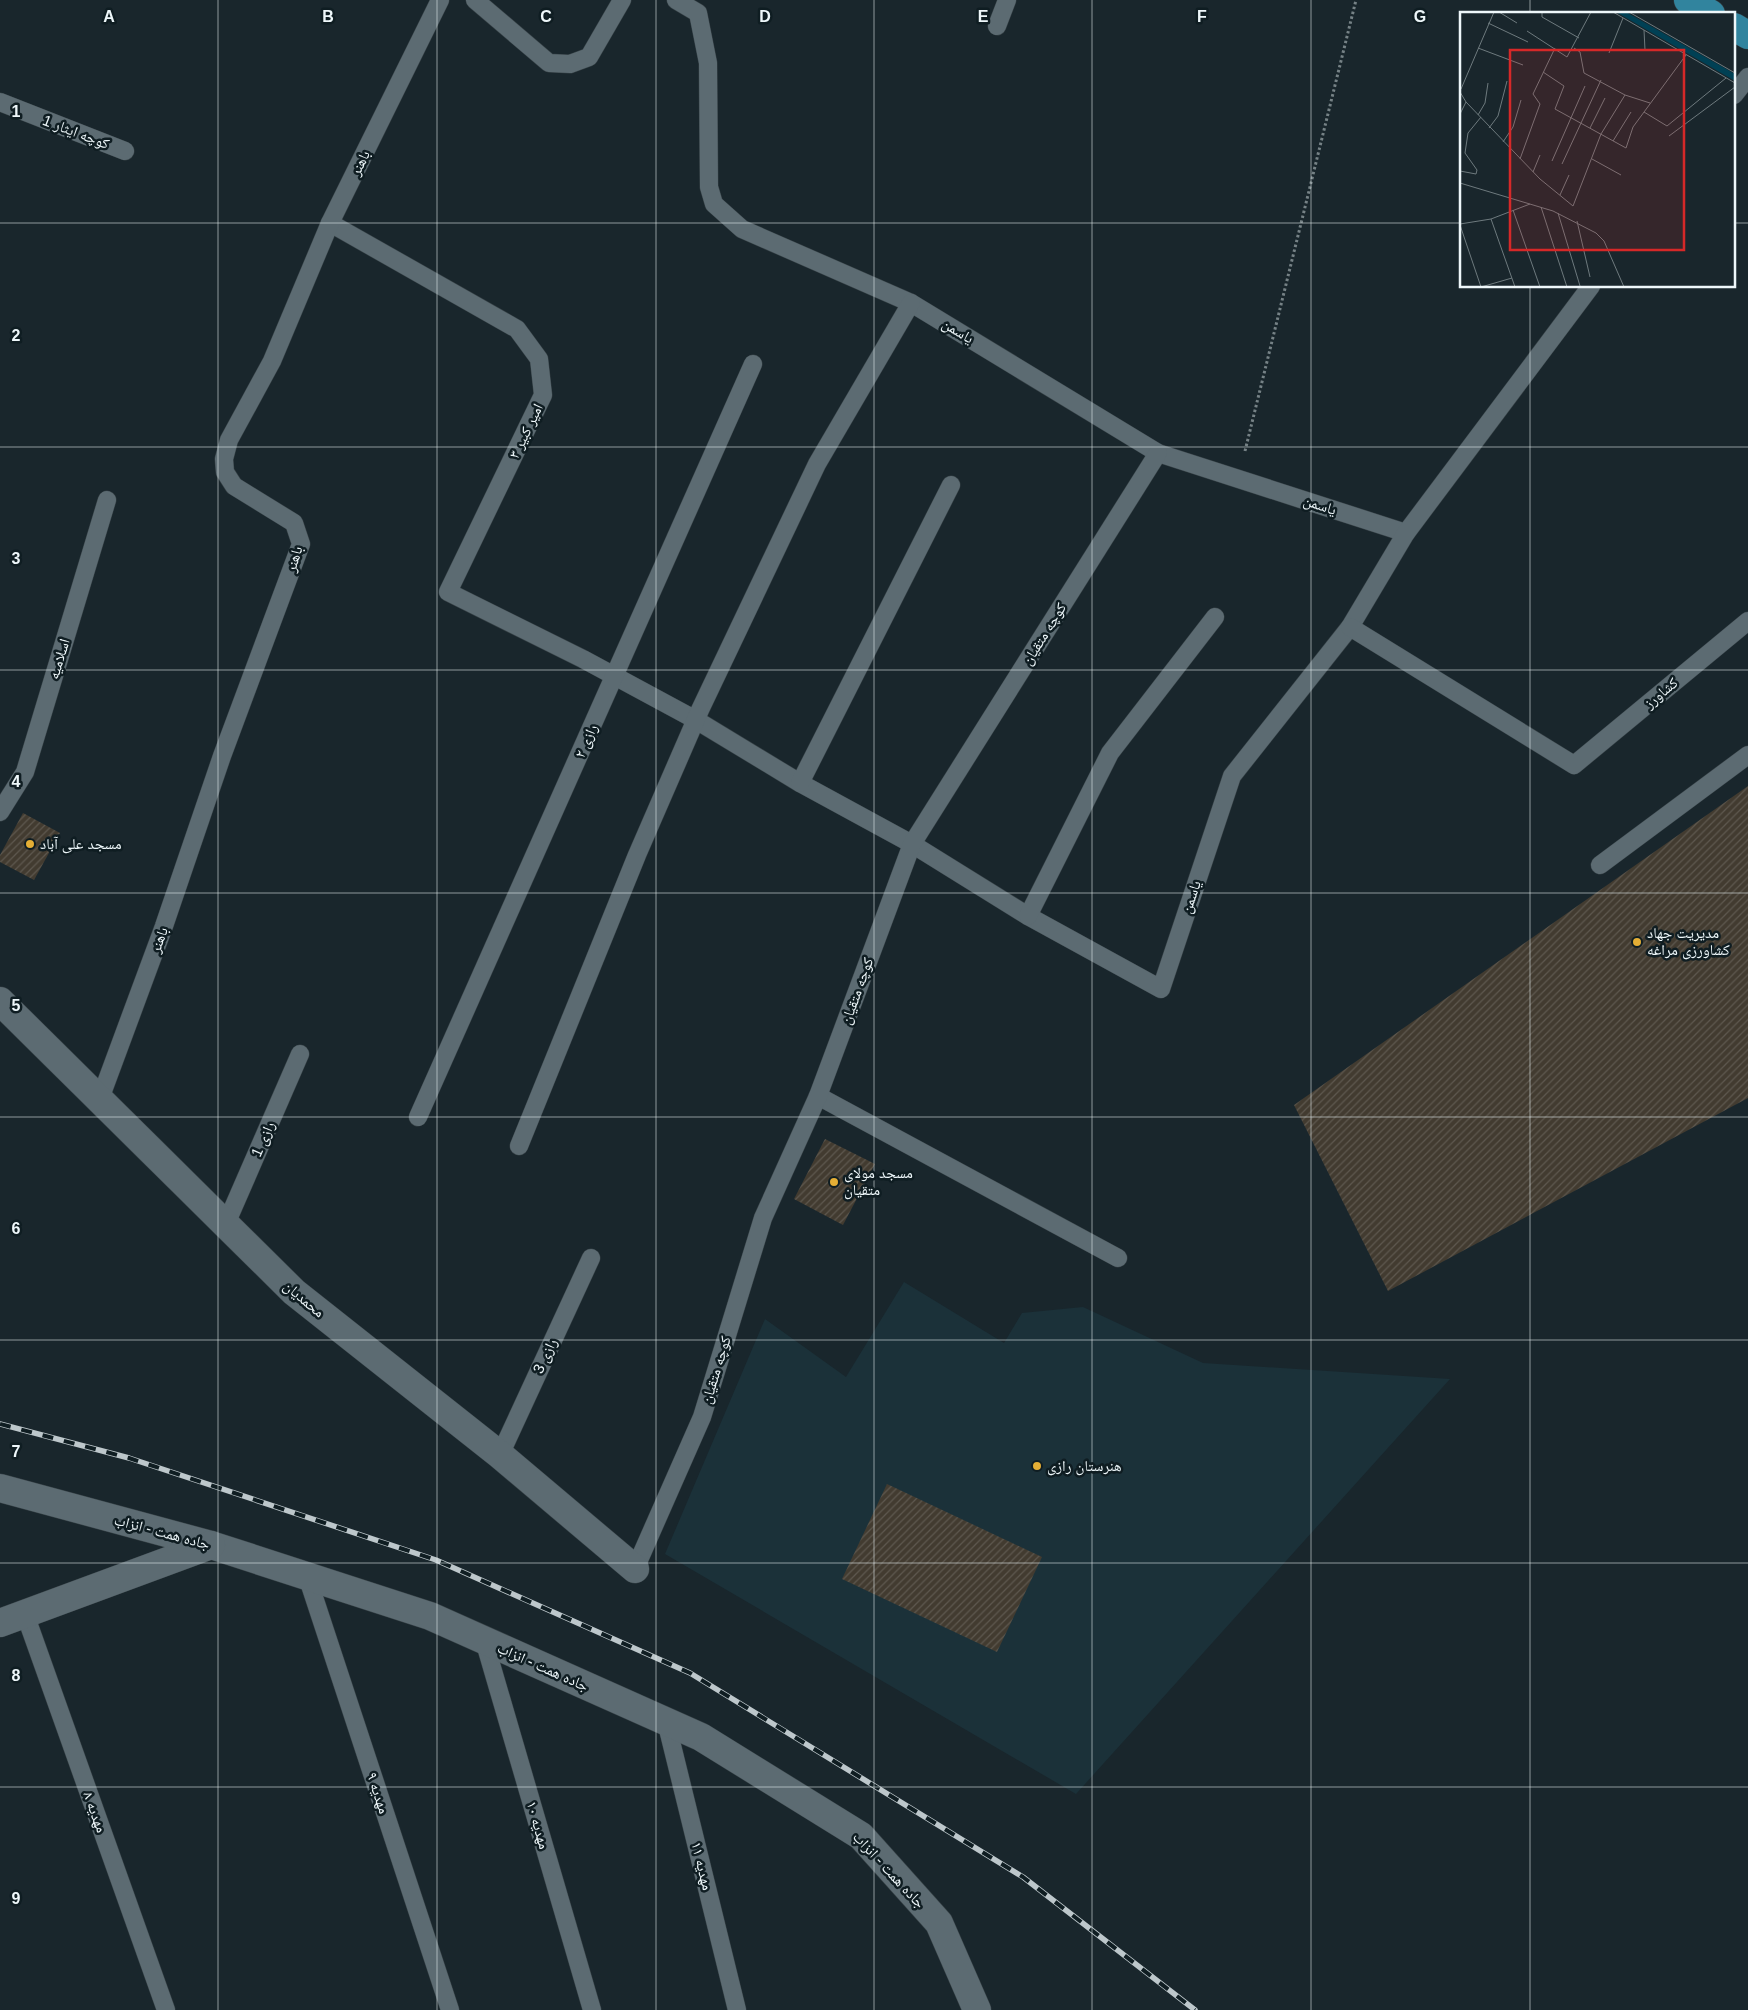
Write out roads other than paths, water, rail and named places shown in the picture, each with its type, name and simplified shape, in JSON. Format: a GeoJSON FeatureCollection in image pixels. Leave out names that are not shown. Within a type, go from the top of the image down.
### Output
{"type":"FeatureCollection","features":[{"type":"Feature","properties":{"kind":"main road"},"geometry":{"type":"LineString","coordinates":[[1688,0],[1709,12]]}},
{"type":"Feature","properties":{"kind":"main road"},"geometry":{"type":"LineString","coordinates":[[1736,28],[1748,35]]}},
{"type":"Feature","properties":{"kind":"street","name":"محمدیان"},"geometry":{"type":"LineString","coordinates":[[0,1001],[294,1292],[500,1454],[635,1569]]}},
{"type":"Feature","properties":{"kind":"street","name":"جاده همت - انزاب"},"geometry":{"type":"LineString","coordinates":[[0,1488],[211,1545],[430,1616],[701,1737],[861,1836],[939,1924],[977,2010]]}},
{"type":"Feature","properties":{"kind":"street"},"geometry":{"type":"LineString","coordinates":[[12,1618],[211,1545]]}},
{"type":"Feature","properties":{"kind":"lane"},"geometry":{"type":"LineString","coordinates":[[475,0],[549,63],[570,64],[588,57],[622,0]]}},
{"type":"Feature","properties":{"kind":"lane","name":"یاسمن"},"geometry":{"type":"LineString","coordinates":[[676,0],[698,13],[708,63],[709,187],[714,204],[742,229],[911,303],[1158,453],[1406,533]]}},
{"type":"Feature","properties":{"kind":"lane"},"geometry":{"type":"LineString","coordinates":[[997,26],[1007,0]]}},
{"type":"Feature","properties":{"kind":"lane","name":"باهنر"},"geometry":{"type":"LineString","coordinates":[[100,1099],[164,926],[222,756],[301,544],[294,523],[234,486],[225,472],[224,459],[229,440],[272,361],[330,224],[437,5]]}},
{"type":"Feature","properties":{"kind":"lane"},"geometry":{"type":"LineString","coordinates":[[1736,93],[1748,77]]}},
{"type":"Feature","properties":{"kind":"lane","name":"کوچه ایثار 1"},"geometry":{"type":"LineString","coordinates":[[0,102],[124,151]]}},
{"type":"Feature","properties":{"kind":"lane","name":"امیر کبیر ۳"},"geometry":{"type":"LineString","coordinates":[[330,224],[517,329],[538,359],[543,395],[448,592],[614,676]]}},
{"type":"Feature","properties":{"kind":"lane","name":"یاسمن"},"geometry":{"type":"LineString","coordinates":[[1028,916],[1161,989],[1232,776],[1350,627],[1406,533],[1590,288]]}},
{"type":"Feature","properties":{"kind":"lane"},"geometry":{"type":"LineString","coordinates":[[519,1146],[637,855],[696,720],[817,464],[911,303]]}},
{"type":"Feature","properties":{"kind":"lane","name":"رازی ۲"},"geometry":{"type":"LineString","coordinates":[[418,1117],[753,364]]}},
{"type":"Feature","properties":{"kind":"lane","name":"کوچه متقیان"},"geometry":{"type":"LineString","coordinates":[[635,1569],[702,1417],[763,1218],[818,1096],[912,844],[1158,453]]}},
{"type":"Feature","properties":{"kind":"lane"},"geometry":{"type":"LineString","coordinates":[[800,783],[951,485]]}},
{"type":"Feature","properties":{"kind":"lane","name":"اسلاميه"},"geometry":{"type":"LineString","coordinates":[[0,812],[25,772],[107,500]]}},
{"type":"Feature","properties":{"kind":"lane"},"geometry":{"type":"LineString","coordinates":[[614,676],[696,720],[800,783],[912,844],[1028,916],[1110,753],[1215,617]]}},
{"type":"Feature","properties":{"kind":"lane","name":"کشاورز"},"geometry":{"type":"LineString","coordinates":[[1350,627],[1574,765],[1748,621]]}},
{"type":"Feature","properties":{"kind":"lane"},"geometry":{"type":"LineString","coordinates":[[1600,865],[1748,755]]}},
{"type":"Feature","properties":{"kind":"lane","name":"رازی 1"},"geometry":{"type":"LineString","coordinates":[[226,1224],[300,1054]]}},
{"type":"Feature","properties":{"kind":"lane"},"geometry":{"type":"LineString","coordinates":[[818,1096],[1118,1258]]}},
{"type":"Feature","properties":{"kind":"lane","name":"رازی 3"},"geometry":{"type":"LineString","coordinates":[[500,1454],[590,1258]]}},
{"type":"Feature","properties":{"kind":"lane","name":"مهدیه ۹"},"geometry":{"type":"LineString","coordinates":[[306,1576],[450,2010]]}},
{"type":"Feature","properties":{"kind":"lane","name":"مهدیه ۸"},"geometry":{"type":"LineString","coordinates":[[12,1618],[166,2010]]}},
{"type":"Feature","properties":{"kind":"lane","name":"مهدیه ۱۰"},"geometry":{"type":"LineString","coordinates":[[484,1640],[592,2010]]}},
{"type":"Feature","properties":{"kind":"lane","name":"مهدیه ۱۱"},"geometry":{"type":"LineString","coordinates":[[666,1721],[738,2010]]}},
{"type":"Feature","properties":{"kind":"railway"},"geometry":{"type":"LineString","coordinates":[[0,1424],[129,1458],[436,1560],[690,1673],[1023,1877],[1195,2010]]}},
{"type":"Feature","properties":{"kind":"place","name":"مسجد علی آباد"},"geometry":{"type":"Point","coordinates":[30,844]}},
{"type":"Feature","properties":{"kind":"place","name":"مدیریت جهاد کشاورزی مراغه"},"geometry":{"type":"Point","coordinates":[1637,942]}},
{"type":"Feature","properties":{"kind":"place","name":"مسجد مولای متقیان"},"geometry":{"type":"Point","coordinates":[834,1182]}},
{"type":"Feature","properties":{"kind":"place","name":"هنرستان رازی"},"geometry":{"type":"Point","coordinates":[1037,1466]}}]}
